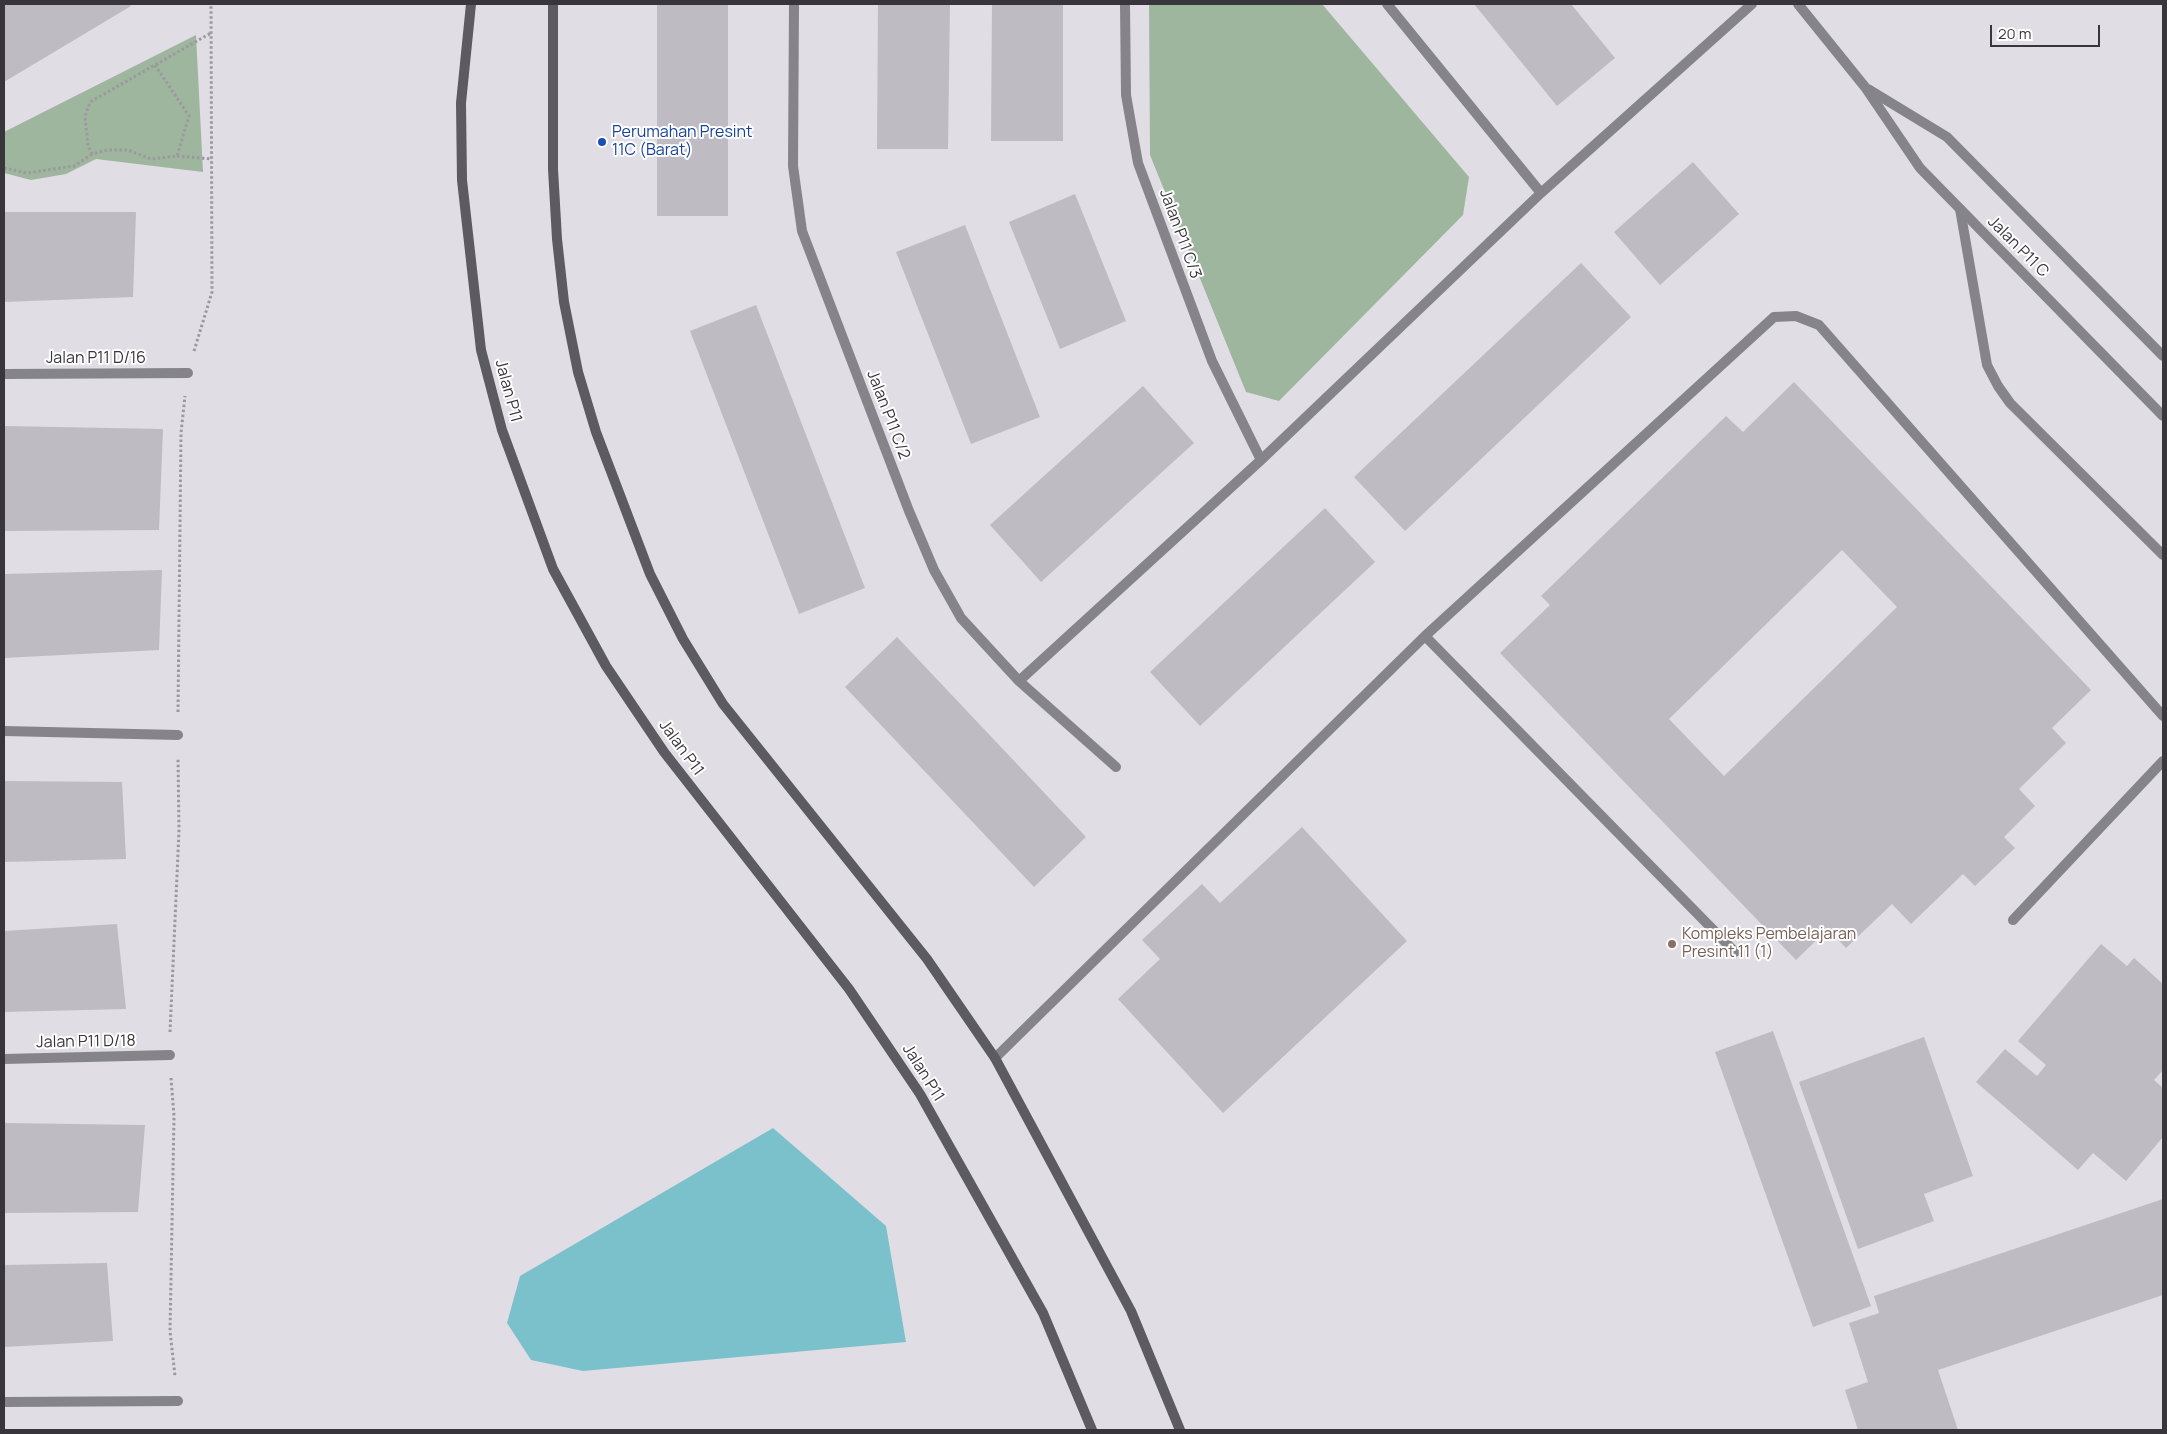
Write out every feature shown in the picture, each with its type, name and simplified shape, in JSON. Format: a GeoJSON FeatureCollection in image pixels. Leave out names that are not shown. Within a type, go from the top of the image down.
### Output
{"type":"FeatureCollection","features":[{"type":"Feature","properties":{"kind":"main road","name":"Jalan P11"},"geometry":{"type":"LineString","coordinates":[[471,4],[461,103],[462,180],[481,350],[502,430],[554,569],[606,666],[664,752],[849,989],[920,1094],[1043,1313],[1092,1430]]}},
{"type":"Feature","properties":{"kind":"main road"},"geometry":{"type":"LineString","coordinates":[[553,4],[553,169],[556,240],[564,302],[578,372],[596,432],[650,574],[683,639],[723,704],[927,959],[995,1058],[1131,1311],[1180,1430]]}},
{"type":"Feature","properties":{"kind":"street","name":"Jalan P11 C/2"},"geometry":{"type":"LineString","coordinates":[[794,4],[794,166],[802,231],[909,511],[934,570],[961,618],[1018,681],[1116,767]]}},
{"type":"Feature","properties":{"kind":"street","name":"Jalan P11 C/3"},"geometry":{"type":"LineString","coordinates":[[1125,4],[1126,95],[1138,163],[1212,361],[1261,460]]}},
{"type":"Feature","properties":{"kind":"street"},"geometry":{"type":"LineString","coordinates":[[1387,4],[1541,193]]}},
{"type":"Feature","properties":{"kind":"street"},"geometry":{"type":"LineString","coordinates":[[1018,681],[1261,460],[1541,193],[1752,4]]}},
{"type":"Feature","properties":{"kind":"street","name":"Jalan P11 C"},"geometry":{"type":"LineString","coordinates":[[1798,4],[1865,88],[1920,168],[2163,416]]}},
{"type":"Feature","properties":{"kind":"street","name":"Jalan P11 C"},"geometry":{"type":"LineString","coordinates":[[1865,88],[1947,137],[2163,356]]}},
{"type":"Feature","properties":{"kind":"street"},"geometry":{"type":"LineString","coordinates":[[1960,209],[1987,364],[1998,386],[2010,403],[2163,555]]}},
{"type":"Feature","properties":{"kind":"street"},"geometry":{"type":"LineString","coordinates":[[995,1058],[1424,636],[1774,317],[1796,316],[1819,325],[2163,716]]}},
{"type":"Feature","properties":{"kind":"street","name":"Jalan P11 D/16"},"geometry":{"type":"LineString","coordinates":[[4,374],[188,373]]}},
{"type":"Feature","properties":{"kind":"street"},"geometry":{"type":"LineString","coordinates":[[1424,636],[1735,952]]}},
{"type":"Feature","properties":{"kind":"street"},"geometry":{"type":"LineString","coordinates":[[4,731],[178,735]]}},
{"type":"Feature","properties":{"kind":"street"},"geometry":{"type":"LineString","coordinates":[[2013,920],[2163,761]]}},
{"type":"Feature","properties":{"kind":"street","name":"Jalan P11 D/18"},"geometry":{"type":"LineString","coordinates":[[4,1059],[170,1055]]}},
{"type":"Feature","properties":{"kind":"street"},"geometry":{"type":"LineString","coordinates":[[4,1402],[178,1401]]}},
{"type":"Feature","properties":{"kind":"path"},"geometry":{"type":"LineString","coordinates":[[92,154],[88,146],[85,116],[90,102],[211,33]]}},
{"type":"Feature","properties":{"kind":"path"},"geometry":{"type":"LineString","coordinates":[[155,65],[189,116],[177,156]]}},
{"type":"Feature","properties":{"kind":"path"},"geometry":{"type":"LineString","coordinates":[[4,168],[27,173],[65,168],[74,166],[92,154],[107,150],[128,150],[151,159],[177,156],[212,158]]}},
{"type":"Feature","properties":{"kind":"green space"},"geometry":{"type":"Polygon","coordinates":[[[1149,4],[1322,4],[1469,177],[1463,215],[1279,401],[1246,392],[1150,155],[1149,4]]]}},
{"type":"Feature","properties":{"kind":"green space"},"geometry":{"type":"Polygon","coordinates":[[[196,35],[203,172],[96,159],[66,174],[31,180],[4,173],[4,132],[196,35]]]}},
{"type":"Feature","properties":{"kind":"water"},"geometry":{"type":"Polygon","coordinates":[[[773,1128],[886,1226],[906,1342],[583,1371],[531,1360],[507,1323],[520,1276],[773,1128]]]}},
{"type":"Feature","properties":{"kind":"building"},"geometry":{"type":"Polygon","coordinates":[[[4,4],[130,4],[131,6],[4,82],[4,4]]]}},
{"type":"Feature","properties":{"kind":"building"},"geometry":{"type":"Polygon","coordinates":[[[657,4],[728,4],[728,216],[657,216],[657,4]]]}},
{"type":"Feature","properties":{"kind":"building"},"geometry":{"type":"Polygon","coordinates":[[[878,4],[950,4],[948,149],[877,149],[878,4]]]}},
{"type":"Feature","properties":{"kind":"building"},"geometry":{"type":"Polygon","coordinates":[[[992,4],[1063,4],[1063,141],[991,141],[992,4]]]}},
{"type":"Feature","properties":{"kind":"building"},"geometry":{"type":"Polygon","coordinates":[[[1474,4],[1571,4],[1615,58],[1557,106],[1474,4]]]}},
{"type":"Feature","properties":{"kind":"building"},"geometry":{"type":"Polygon","coordinates":[[[1693,162],[1739,214],[1660,285],[1614,232],[1693,162]]]}},
{"type":"Feature","properties":{"kind":"building"},"geometry":{"type":"Polygon","coordinates":[[[1075,194],[1126,321],[1060,349],[1009,222],[1075,194]]]}},
{"type":"Feature","properties":{"kind":"building"},"geometry":{"type":"Polygon","coordinates":[[[4,212],[136,212],[133,297],[4,302],[4,212]]]}},
{"type":"Feature","properties":{"kind":"building"},"geometry":{"type":"Polygon","coordinates":[[[965,225],[1040,417],[971,444],[896,252],[965,225]]]}},
{"type":"Feature","properties":{"kind":"building"},"geometry":{"type":"Polygon","coordinates":[[[1581,263],[1631,317],[1405,531],[1354,477],[1581,263]]]}},
{"type":"Feature","properties":{"kind":"building"},"geometry":{"type":"Polygon","coordinates":[[[756,305],[865,588],[799,614],[690,331],[756,305]]]}},
{"type":"Feature","properties":{"kind":"building"},"geometry":{"type":"Polygon","coordinates":[[[1794,382],[2091,690],[2052,728],[2066,743],[2019,789],[2035,806],[2004,837],[2015,848],[1975,886],[1963,874],[1911,924],[1892,904],[1846,948],[1828,929],[1796,960],[1500,653],[1550,605],[1541,596],[1726,416],[1743,432],[1794,382]],[[1842,550],[1669,719],[1724,776],[1897,607],[1842,550]]]}},
{"type":"Feature","properties":{"kind":"building"},"geometry":{"type":"Polygon","coordinates":[[[1143,386],[1194,443],[1041,582],[990,525],[1143,386]]]}},
{"type":"Feature","properties":{"kind":"building"},"geometry":{"type":"Polygon","coordinates":[[[4,426],[163,429],[159,530],[4,531],[4,426]]]}},
{"type":"Feature","properties":{"kind":"building"},"geometry":{"type":"Polygon","coordinates":[[[1325,508],[1375,562],[1200,726],[1150,672],[1325,508]]]}},
{"type":"Feature","properties":{"kind":"building"},"geometry":{"type":"Polygon","coordinates":[[[162,570],[159,650],[4,658],[4,574],[162,570]]]}},
{"type":"Feature","properties":{"kind":"building"},"geometry":{"type":"Polygon","coordinates":[[[897,637],[1086,837],[1034,887],[845,687],[897,637]]]}},
{"type":"Feature","properties":{"kind":"building"},"geometry":{"type":"Polygon","coordinates":[[[4,781],[122,782],[126,859],[4,862],[4,781]]]}},
{"type":"Feature","properties":{"kind":"building"},"geometry":{"type":"Polygon","coordinates":[[[1302,827],[1407,941],[1223,1113],[1118,999],[1160,959],[1142,940],[1202,884],[1220,903],[1302,827]]]}},
{"type":"Feature","properties":{"kind":"building"},"geometry":{"type":"Polygon","coordinates":[[[117,924],[126,1009],[4,1012],[4,931],[117,924]]]}},
{"type":"Feature","properties":{"kind":"building"},"geometry":{"type":"Polygon","coordinates":[[[2101,944],[2127,966],[2134,958],[2163,984],[2163,1070],[2154,1080],[2163,1088],[2163,1137],[2126,1181],[2093,1153],[2078,1170],[1976,1082],[2005,1049],[2037,1076],[2046,1065],[2018,1041],[2101,944]]]}},
{"type":"Feature","properties":{"kind":"building"},"geometry":{"type":"Polygon","coordinates":[[[1773,1031],[1871,1306],[1813,1327],[1715,1052],[1773,1031]]]}},
{"type":"Feature","properties":{"kind":"building"},"geometry":{"type":"Polygon","coordinates":[[[1924,1037],[1973,1176],[1924,1194],[1934,1221],[1858,1249],[1799,1082],[1924,1037]]]}},
{"type":"Feature","properties":{"kind":"building"},"geometry":{"type":"Polygon","coordinates":[[[4,1123],[145,1125],[138,1212],[4,1213],[4,1123]]]}},
{"type":"Feature","properties":{"kind":"building"},"geometry":{"type":"Polygon","coordinates":[[[2163,1199],[2163,1295],[1938,1370],[1958,1430],[1858,1430],[1845,1390],[1868,1382],[1849,1323],[1879,1313],[1874,1296],[2163,1199]]]}},
{"type":"Feature","properties":{"kind":"building"},"geometry":{"type":"Polygon","coordinates":[[[107,1263],[113,1341],[4,1347],[4,1265],[107,1263]]]}},
{"type":"Feature","properties":{"kind":"place","name":"Perumahan Presint 11C (Barat)"},"geometry":{"type":"Point","coordinates":[602,142]}},
{"type":"Feature","properties":{"kind":"place","name":"Kompleks Pembelajaran Presint 11 (1)"},"geometry":{"type":"Point","coordinates":[1672,944]}}]}
